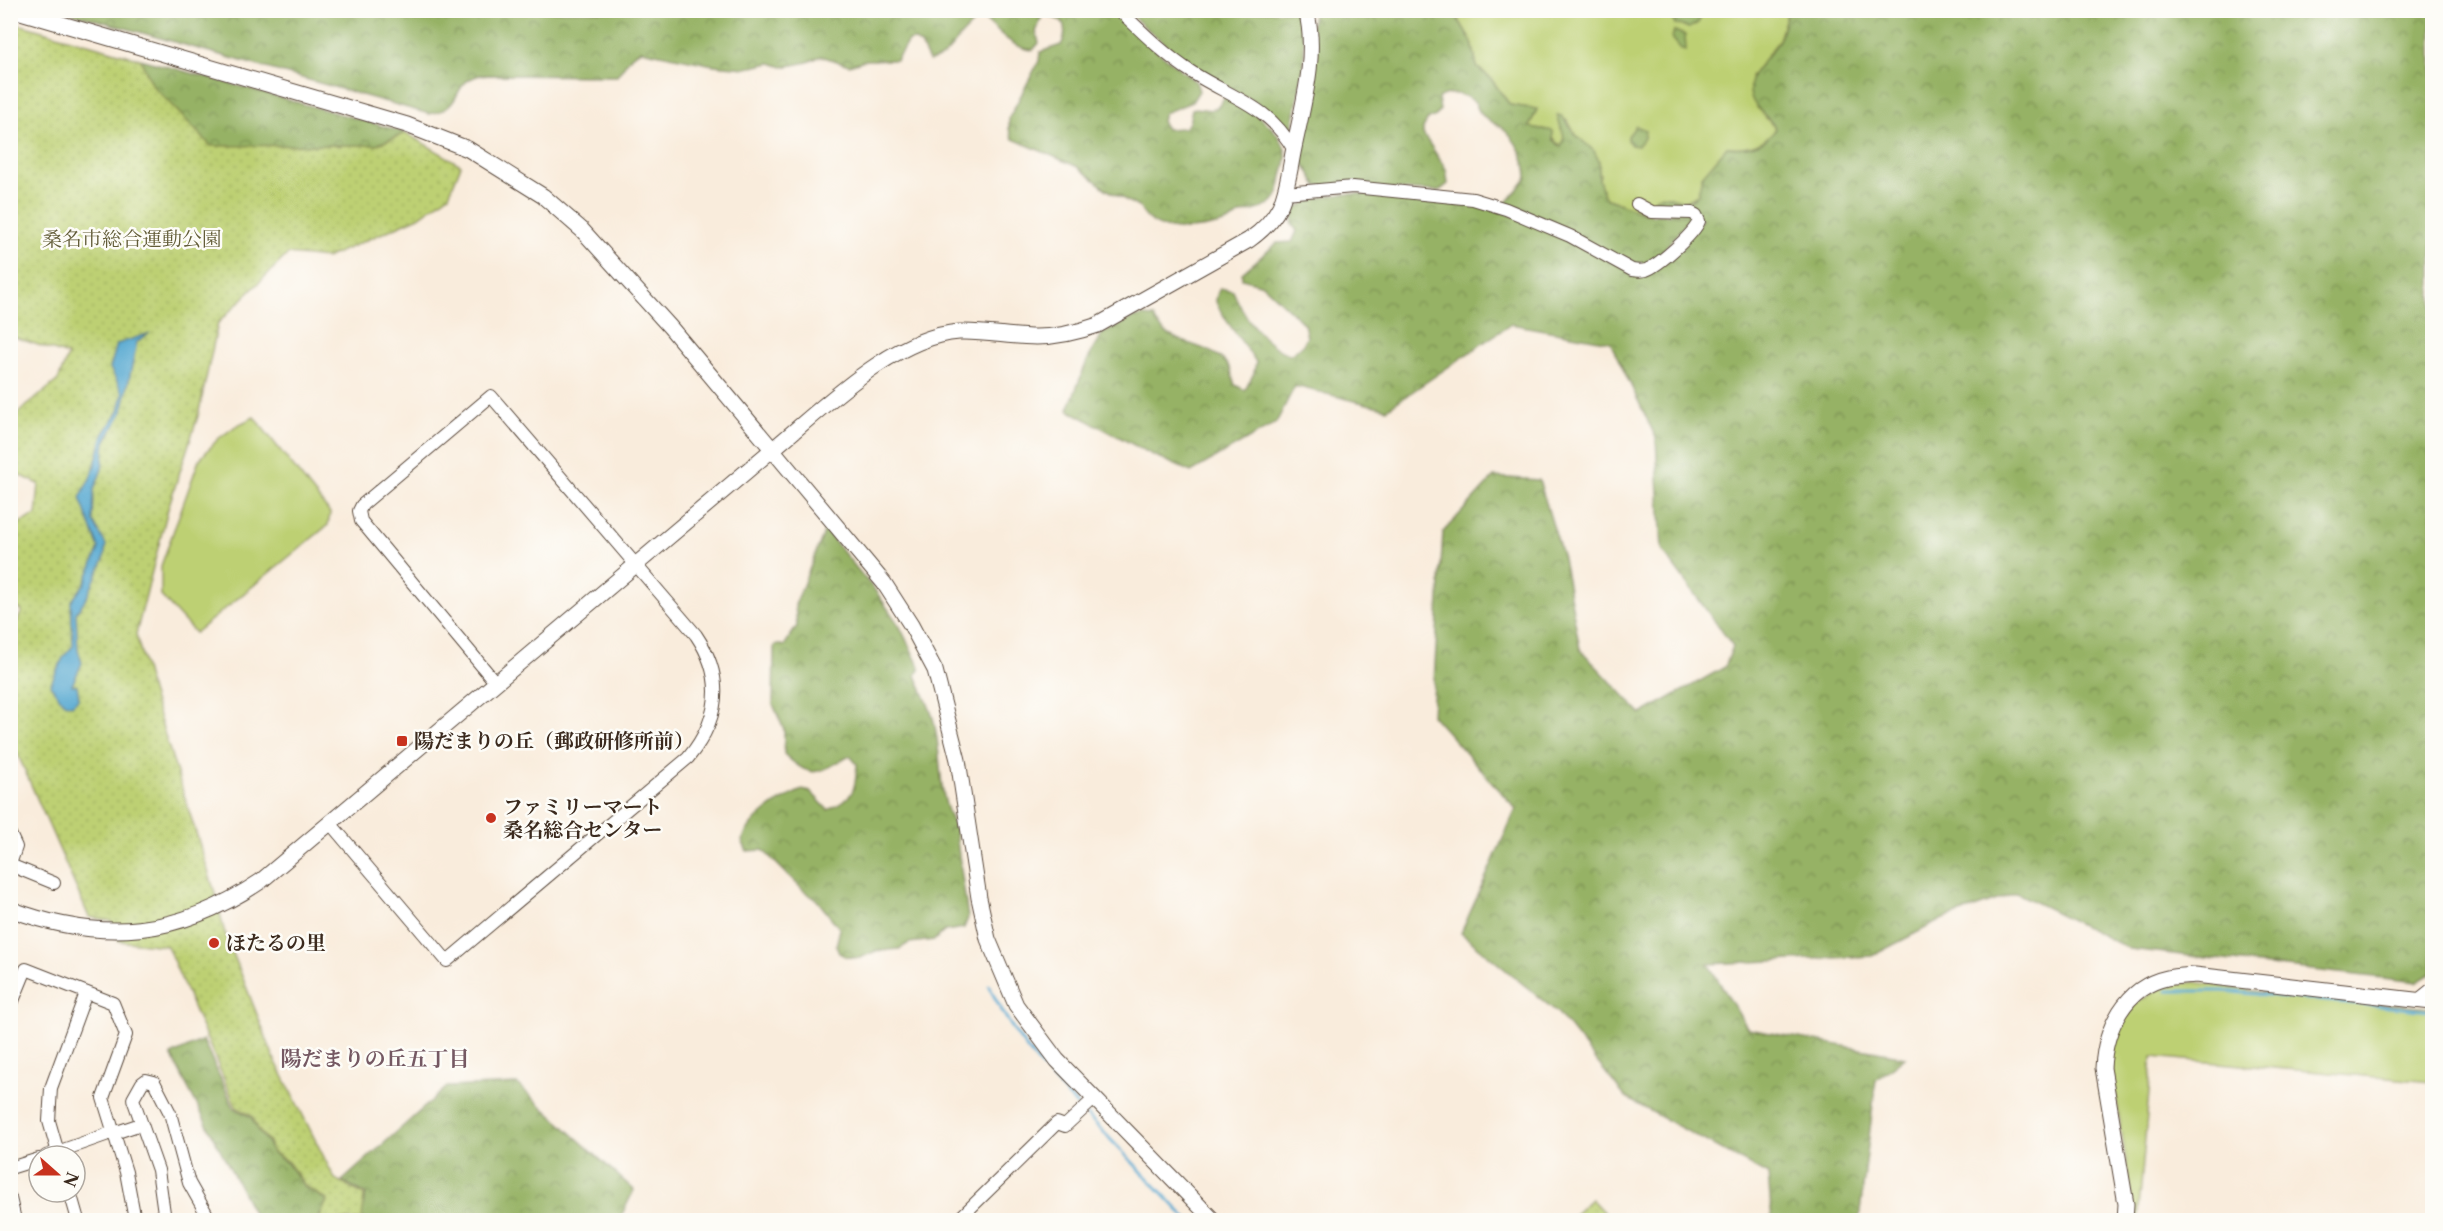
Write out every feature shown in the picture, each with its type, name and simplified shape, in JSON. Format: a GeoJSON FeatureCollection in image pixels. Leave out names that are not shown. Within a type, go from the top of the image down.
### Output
{"type":"FeatureCollection","features":[{"type":"Feature","properties":{"kind":"street"},"geometry":{"type":"LineString","coordinates":[[14,10],[407,125],[468,149],[543,196],[582,230],[670,327],[773,449],[884,583],[911,625],[935,670],[958,760],[979,898],[988,939],[1016,1005],[1057,1060],[1208,1219]]}},
{"type":"Feature","properties":{"kind":"street"},"geometry":{"type":"LineString","coordinates":[[1119,10],[1146,36],[1191,72],[1269,117],[1294,150]]}},
{"type":"Feature","properties":{"kind":"street"},"geometry":{"type":"LineString","coordinates":[[10,909],[54,924],[94,930],[130,930],[179,921],[221,905],[243,893],[330,824],[773,449],[896,353],[923,340],[944,334],[970,332],[1055,336],[1098,325],[1249,240],[1270,220],[1285,193],[1309,65],[1310,40],[1306,10]]}},
{"type":"Feature","properties":{"kind":"street"},"geometry":{"type":"LineString","coordinates":[[1285,193],[1353,187],[1473,200],[1506,209],[1589,246],[1632,270],[1639,271],[1650,268],[1694,231],[1699,221],[1692,213],[1652,212],[1637,204]]}},
{"type":"Feature","properties":{"kind":"street"},"geometry":{"type":"LineString","coordinates":[[330,824],[447,961],[676,768],[698,746],[711,720],[715,698],[714,680],[709,658],[700,641],[492,396],[362,506],[359,511],[361,521],[496,683]]}},
{"type":"Feature","properties":{"kind":"street"},"geometry":{"type":"LineString","coordinates":[[10,834],[16,847],[10,864],[54,883]]}},
{"type":"Feature","properties":{"kind":"street"},"geometry":{"type":"LineString","coordinates":[[10,1008],[26,969],[113,1003],[126,1035],[102,1098],[130,1186],[135,1221]]}},
{"type":"Feature","properties":{"kind":"street"},"geometry":{"type":"LineString","coordinates":[[2124,1221],[2126,1203],[2103,1068],[2104,1047],[2117,1014],[2137,993],[2165,979],[2195,975],[2433,1002]]}},
{"type":"Feature","properties":{"kind":"street"},"geometry":{"type":"LineString","coordinates":[[2417,1001],[2433,988]]}},
{"type":"Feature","properties":{"kind":"street"},"geometry":{"type":"LineString","coordinates":[[53,1144],[49,1121],[51,1089],[86,993]]}},
{"type":"Feature","properties":{"kind":"street"},"geometry":{"type":"LineString","coordinates":[[165,1221],[158,1170],[133,1099],[142,1083],[151,1080],[170,1113],[189,1183],[210,1221]]}},
{"type":"Feature","properties":{"kind":"street"},"geometry":{"type":"LineString","coordinates":[[958,1221],[1057,1123],[1065,1126],[1094,1099]]}},
{"type":"Feature","properties":{"kind":"street"},"geometry":{"type":"LineString","coordinates":[[84,1144],[141,1124]]}},
{"type":"Feature","properties":{"kind":"street"},"geometry":{"type":"LineString","coordinates":[[10,1168],[27,1163]]}},
{"type":"Feature","properties":{"kind":"street"},"geometry":{"type":"LineString","coordinates":[[10,1198],[15,1221]]}},
{"type":"Feature","properties":{"kind":"street"},"geometry":{"type":"LineString","coordinates":[[73,1204],[78,1221]]}},
{"type":"Feature","properties":{"kind":"green space"},"geometry":{"type":"Polygon","coordinates":[[[65,11],[1113,11],[1145,41],[1196,82],[1199,91],[1192,102],[1164,113],[1162,121],[1166,129],[1184,128],[1189,123],[1192,109],[1213,109],[1219,106],[1225,97],[1253,113],[1271,127],[1283,144],[1286,159],[1278,193],[1275,199],[1266,206],[1241,214],[1224,223],[1202,228],[1178,229],[1155,224],[1140,208],[1106,189],[1078,167],[1013,139],[1009,129],[1009,118],[1039,61],[1040,52],[1061,45],[1065,36],[1062,21],[1043,14],[1036,32],[1039,43],[1033,50],[1011,42],[980,16],[946,53],[929,61],[921,45],[914,40],[908,41],[896,60],[865,60],[849,65],[821,56],[808,62],[783,67],[771,63],[746,68],[713,65],[641,50],[632,55],[617,76],[481,75],[471,78],[448,107],[429,114],[65,11]]]}},
{"type":"Feature","properties":{"kind":"green space"},"geometry":{"type":"Polygon","coordinates":[[[1126,11],[1299,11],[1304,42],[1304,64],[1291,136],[1280,120],[1270,111],[1194,68],[1126,11]]]}},
{"type":"Feature","properties":{"kind":"green space"},"geometry":{"type":"Polygon","coordinates":[[[1313,11],[1451,11],[1472,42],[1477,67],[1491,79],[1510,105],[1537,109],[1529,127],[1553,131],[1553,139],[1561,147],[1564,137],[1557,115],[1562,116],[1576,135],[1594,151],[1599,161],[1599,180],[1605,198],[1649,215],[1688,214],[1689,220],[1654,261],[1641,269],[1504,205],[1527,178],[1523,157],[1516,144],[1502,128],[1486,118],[1476,103],[1458,94],[1448,94],[1438,98],[1440,110],[1436,116],[1428,119],[1423,128],[1423,134],[1446,169],[1448,184],[1439,191],[1317,186],[1300,157],[1313,11]]]}},
{"type":"Feature","properties":{"kind":"green space"},"geometry":{"type":"Polygon","coordinates":[[[1451,11],[1788,11],[1779,40],[1751,77],[1758,109],[1776,129],[1760,143],[1727,147],[1698,194],[1691,199],[1683,200],[1668,196],[1651,208],[1650,215],[1605,198],[1599,180],[1600,174],[1567,120],[1561,128],[1564,137],[1562,147],[1544,129],[1529,128],[1537,109],[1510,105],[1491,79],[1477,67],[1472,42],[1451,11]]]}},
{"type":"Feature","properties":{"kind":"green space"},"geometry":{"type":"Polygon","coordinates":[[[1667,11],[1704,11],[1698,23],[1689,28],[1675,24],[1667,11]]]}},
{"type":"Feature","properties":{"kind":"green space"},"geometry":{"type":"Polygon","coordinates":[[[1788,11],[2432,11],[2432,973],[2417,982],[2130,949],[2017,893],[1943,919],[1872,956],[1708,964],[1748,1029],[1905,1057],[1876,1080],[1859,1220],[1772,1220],[1768,1175],[1626,1098],[1558,1013],[1461,933],[1516,809],[1432,715],[1443,532],[1494,477],[1539,480],[1563,558],[1580,649],[1641,714],[1725,667],[1733,646],[1662,550],[1656,438],[1610,342],[1511,324],[1387,409],[1295,386],[1276,423],[1191,472],[1151,454],[1068,410],[1087,361],[1102,334],[1133,318],[1143,316],[1154,317],[1168,334],[1221,358],[1229,367],[1235,385],[1245,390],[1254,373],[1256,362],[1218,306],[1216,299],[1220,288],[1233,291],[1242,310],[1256,329],[1280,350],[1290,355],[1302,346],[1307,337],[1304,324],[1263,285],[1242,279],[1242,273],[1277,243],[1292,242],[1297,231],[1292,224],[1295,209],[1330,196],[1367,194],[1447,200],[1479,205],[1541,227],[1639,274],[1703,219],[1651,208],[1655,198],[1662,195],[1685,201],[1692,200],[1698,194],[1702,176],[1727,147],[1760,143],[1776,129],[1754,104],[1750,82],[1758,67],[1776,46],[1788,11]]]}},
{"type":"Feature","properties":{"kind":"green space","name":"桑名市総合運動公園"},"geometry":{"type":"Polygon","coordinates":[[[11,22],[140,59],[153,86],[211,146],[376,145],[406,133],[461,165],[449,195],[419,217],[326,258],[288,254],[218,323],[198,416],[169,505],[136,634],[151,691],[216,896],[224,930],[274,1058],[335,1179],[364,1195],[362,1220],[319,1220],[327,1200],[306,1187],[288,1162],[272,1152],[269,1142],[259,1131],[252,1116],[236,1107],[167,946],[119,941],[111,921],[89,917],[11,739],[10,635],[22,611],[11,604],[11,527],[36,515],[39,484],[11,471],[11,419],[58,380],[68,355],[11,336],[11,22]]]}},
{"type":"Feature","properties":{"kind":"green space"},"geometry":{"type":"Polygon","coordinates":[[[1674,31],[1685,35],[1686,51],[1682,50],[1672,38],[1674,31]]]}},
{"type":"Feature","properties":{"kind":"green space"},"geometry":{"type":"Polygon","coordinates":[[[140,59],[406,133],[376,145],[211,146],[153,86],[140,59]]]}},
{"type":"Feature","properties":{"kind":"green space"},"geometry":{"type":"Polygon","coordinates":[[[1636,126],[1645,130],[1644,138],[1638,146],[1631,145],[1628,141],[1628,136],[1636,126]]]}},
{"type":"Feature","properties":{"kind":"green space"},"geometry":{"type":"Polygon","coordinates":[[[254,417],[330,513],[328,525],[195,633],[161,596],[161,566],[199,460],[218,439],[254,417]]]}},
{"type":"Feature","properties":{"kind":"green space"},"geometry":{"type":"Polygon","coordinates":[[[825,530],[877,593],[900,627],[920,668],[916,675],[936,732],[942,788],[955,827],[968,918],[964,928],[945,931],[934,940],[909,943],[899,949],[876,951],[860,958],[847,957],[839,953],[836,946],[840,929],[817,900],[804,891],[763,850],[747,851],[742,841],[752,824],[766,810],[793,794],[802,790],[811,792],[828,810],[848,798],[854,788],[857,764],[850,756],[816,772],[802,768],[784,754],[784,730],[773,704],[774,646],[777,644],[784,646],[797,626],[795,605],[825,530]]]}},
{"type":"Feature","properties":{"kind":"green space"},"geometry":{"type":"Polygon","coordinates":[[[2195,982],[2294,997],[2432,1008],[2432,1082],[2152,1057],[2138,1220],[2135,1220],[2110,1057],[2117,1030],[2131,1006],[2164,986],[2195,982]]]}},
{"type":"Feature","properties":{"kind":"green space"},"geometry":{"type":"Polygon","coordinates":[[[203,1040],[234,1108],[251,1117],[272,1153],[287,1163],[305,1188],[327,1200],[318,1220],[257,1220],[171,1055],[203,1040]]]}},
{"type":"Feature","properties":{"kind":"green space"},"geometry":{"type":"Polygon","coordinates":[[[517,1084],[634,1190],[619,1220],[364,1220],[361,1216],[366,1194],[342,1181],[447,1087],[517,1084]]]}},
{"type":"Feature","properties":{"kind":"green space"},"geometry":{"type":"Polygon","coordinates":[[[1591,1199],[1611,1220],[1568,1220],[1591,1199]]]}},
{"type":"Feature","properties":{"kind":"water"},"geometry":{"type":"Polygon","coordinates":[[[150,333],[137,342],[122,413],[105,442],[102,469],[94,490],[93,521],[106,545],[104,559],[87,597],[76,613],[78,650],[82,663],[72,685],[77,685],[79,698],[72,705],[64,703],[50,685],[64,656],[73,646],[71,602],[85,583],[99,548],[80,498],[93,472],[103,435],[119,411],[123,393],[110,368],[117,344],[150,333]]]}},
{"type":"Feature","properties":{"kind":"waterway"},"geometry":{"type":"LineString","coordinates":[[989,986],[1028,1050],[1077,1105]]}},
{"type":"Feature","properties":{"kind":"waterway"},"geometry":{"type":"LineString","coordinates":[[2167,991],[2223,991],[2432,1011]]}},
{"type":"Feature","properties":{"kind":"waterway"},"geometry":{"type":"LineString","coordinates":[[1087,1115],[1188,1220]]}},
{"type":"Feature","properties":{"kind":"place","name":"陽だまりの丘（郵政研修所前）"},"geometry":{"type":"Point","coordinates":[402,741]}},
{"type":"Feature","properties":{"kind":"place","name":"ファミリーマート 桑名総合センター"},"geometry":{"type":"Point","coordinates":[491,818]}},
{"type":"Feature","properties":{"kind":"place","name":"ほたるの里"},"geometry":{"type":"Point","coordinates":[214,943]}},
{"type":"Feature","properties":{"kind":"district","name":"陽だまりの丘五丁目"},"geometry":{"type":"Point","coordinates":[375,1059]}}]}
